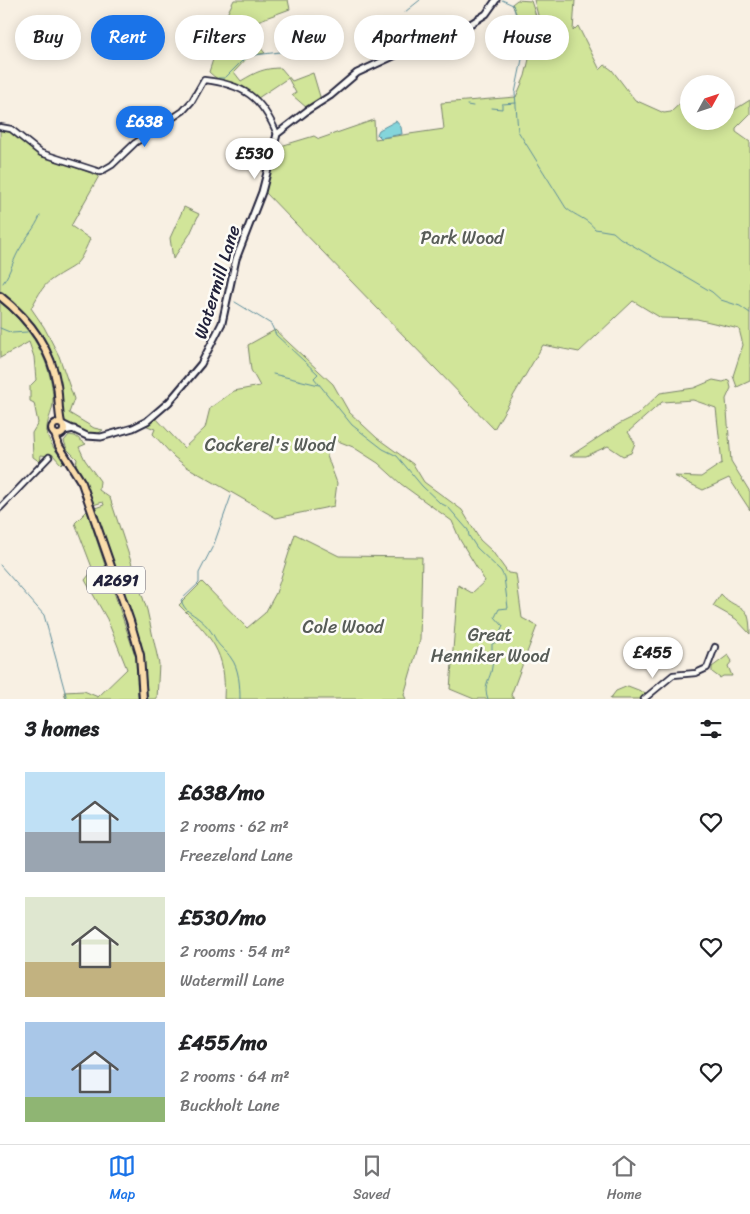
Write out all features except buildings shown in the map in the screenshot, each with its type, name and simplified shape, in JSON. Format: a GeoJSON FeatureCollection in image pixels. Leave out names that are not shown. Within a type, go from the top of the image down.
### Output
{"type":"FeatureCollection","features":[{"type":"Feature","properties":{"kind":"main road","name":"A2691"},"geometry":{"type":"LineString","coordinates":[[0,296],[24,317],[44,346],[57,384],[61,429],[58,446],[82,483],[130,621],[140,655],[143,699]]}},
{"type":"Feature","properties":{"kind":"main road","name":"A2691"},"geometry":{"type":"LineString","coordinates":[[58,412],[52,430],[61,429]]}},
{"type":"Feature","properties":{"kind":"street"},"geometry":{"type":"LineString","coordinates":[[0,127],[12,129],[41,153],[100,172],[112,165],[135,143],[183,111],[192,101],[204,80],[221,82],[250,93],[265,107],[277,134],[330,96],[357,73],[409,49],[464,28],[486,14],[496,0]]}},
{"type":"Feature","properties":{"kind":"street","name":"Watermill Lane"},"geometry":{"type":"LineString","coordinates":[[61,429],[74,429],[87,436],[98,437],[133,428],[147,421],[169,402],[201,364],[222,323],[236,259],[262,192],[277,134]]}},
{"type":"Feature","properties":{"kind":"street"},"geometry":{"type":"LineString","coordinates":[[0,508],[46,457]]}},
{"type":"Feature","properties":{"kind":"street"},"geometry":{"type":"LineString","coordinates":[[644,699],[673,675],[696,673],[707,668],[710,665],[715,647]]}},
{"type":"Feature","properties":{"kind":"green space"},"geometry":{"type":"Polygon","coordinates":[[[234,0],[288,0],[290,9],[264,19],[264,15],[226,15],[234,0]]]}},
{"type":"Feature","properties":{"kind":"green space","name":"Park Wood"},"geometry":{"type":"Polygon","coordinates":[[[517,0],[531,1],[536,15],[517,15],[512,4],[517,0]]]}},
{"type":"Feature","properties":{"kind":"green space","name":"Park Wood"},"geometry":{"type":"Polygon","coordinates":[[[534,0],[575,0],[573,31],[578,26],[600,70],[605,65],[612,70],[635,100],[664,113],[671,112],[680,104],[680,130],[735,130],[735,109],[750,100],[750,114],[736,128],[736,132],[750,142],[750,381],[737,387],[733,376],[743,345],[739,329],[697,319],[661,318],[633,301],[579,352],[543,345],[494,429],[264,191],[273,154],[284,145],[314,136],[319,139],[374,120],[375,139],[444,129],[441,103],[516,97],[525,76],[529,60],[569,60],[569,15],[538,15],[534,0]]]}},
{"type":"Feature","properties":{"kind":"green space"},"geometry":{"type":"Polygon","coordinates":[[[213,60],[245,60],[234,72],[241,81],[256,73],[270,69],[281,68],[292,81],[313,73],[321,100],[307,108],[292,95],[296,93],[288,78],[258,98],[220,80],[209,72],[213,60]]]}},
{"type":"Feature","properties":{"kind":"green space"},"geometry":{"type":"Polygon","coordinates":[[[0,129],[11,132],[42,155],[99,176],[71,226],[90,239],[82,256],[75,265],[45,286],[31,308],[44,327],[59,356],[74,399],[69,413],[94,428],[103,430],[96,435],[82,431],[63,420],[61,391],[56,367],[51,355],[38,331],[30,321],[21,310],[0,292],[0,129]]]}},
{"type":"Feature","properties":{"kind":"green space"},"geometry":{"type":"Polygon","coordinates":[[[184,207],[199,214],[190,234],[173,259],[170,238],[184,207]]]}},
{"type":"Feature","properties":{"kind":"green space"},"geometry":{"type":"Polygon","coordinates":[[[0,302],[21,322],[30,334],[38,346],[49,372],[53,401],[47,431],[52,445],[64,461],[61,464],[52,454],[49,456],[41,455],[40,462],[33,457],[32,433],[38,423],[34,403],[30,401],[30,386],[36,380],[34,357],[29,342],[0,358],[0,302]]]}},
{"type":"Feature","properties":{"kind":"green space","name":"Cockerel's Wood"},"geometry":{"type":"Polygon","coordinates":[[[275,330],[333,384],[349,412],[377,438],[413,464],[424,482],[462,510],[480,540],[492,551],[508,573],[516,574],[522,618],[537,626],[511,695],[514,699],[474,699],[450,689],[458,585],[472,593],[485,581],[460,540],[452,521],[401,484],[378,463],[353,447],[333,439],[327,456],[337,483],[334,506],[276,518],[187,467],[174,457],[153,434],[155,429],[145,425],[155,417],[184,448],[205,428],[210,408],[234,391],[260,386],[251,370],[248,345],[275,330]]]}},
{"type":"Feature","properties":{"kind":"green space"},"geometry":{"type":"Polygon","coordinates":[[[713,380],[723,382],[729,380],[731,388],[726,399],[731,461],[750,492],[750,510],[729,478],[703,490],[674,476],[701,477],[722,463],[716,408],[693,400],[662,402],[628,432],[635,443],[631,453],[623,456],[608,446],[586,456],[570,456],[619,424],[637,415],[660,393],[694,388],[713,380]]]}},
{"type":"Feature","properties":{"kind":"green space"},"geometry":{"type":"Polygon","coordinates":[[[69,435],[75,436],[86,444],[79,447],[85,460],[100,481],[99,490],[110,498],[147,610],[159,664],[157,699],[148,699],[141,643],[95,508],[104,505],[103,502],[93,505],[76,465],[77,459],[67,449],[64,441],[69,435]]]}},
{"type":"Feature","properties":{"kind":"green space"},"geometry":{"type":"Polygon","coordinates":[[[87,511],[136,658],[138,699],[66,699],[64,692],[84,691],[98,697],[127,669],[107,619],[85,580],[93,570],[75,523],[87,511]]]}},
{"type":"Feature","properties":{"kind":"green space","name":"Cole Wood"},"geometry":{"type":"Polygon","coordinates":[[[295,534],[339,556],[422,557],[420,640],[404,695],[406,699],[224,699],[223,669],[215,646],[200,626],[179,605],[202,582],[247,628],[265,613],[276,593],[295,534]]]}},
{"type":"Feature","properties":{"kind":"green space"},"geometry":{"type":"Polygon","coordinates":[[[721,594],[727,600],[746,611],[750,634],[736,619],[713,606],[721,594]]]}},
{"type":"Feature","properties":{"kind":"green space"},"geometry":{"type":"Polygon","coordinates":[[[728,655],[732,661],[728,666],[732,676],[720,678],[712,672],[712,667],[728,655]]]}},
{"type":"Feature","properties":{"kind":"green space"},"geometry":{"type":"Polygon","coordinates":[[[628,686],[646,693],[640,699],[610,699],[616,691],[628,686]]]}},
{"type":"Feature","properties":{"kind":"water"},"geometry":{"type":"Polygon","coordinates":[[[396,121],[401,127],[402,134],[381,138],[377,134],[379,130],[396,121]]]}},
{"type":"Feature","properties":{"kind":"waterway"},"geometry":{"type":"LineString","coordinates":[[405,12],[420,0]]}},
{"type":"Feature","properties":{"kind":"waterway"},"geometry":{"type":"LineString","coordinates":[[502,0],[513,5],[525,45],[515,93],[518,131],[566,208],[595,229],[613,232],[620,238],[712,292],[721,300],[740,306],[750,313]]}},
{"type":"Feature","properties":{"kind":"waterway"},"geometry":{"type":"LineString","coordinates":[[218,78],[225,78],[247,56],[274,53]]}},
{"type":"Feature","properties":{"kind":"waterway"},"geometry":{"type":"LineString","coordinates":[[492,108],[502,109],[502,104],[516,103]]}},
{"type":"Feature","properties":{"kind":"waterway"},"geometry":{"type":"LineString","coordinates":[[467,105],[473,106]]}},
{"type":"Feature","properties":{"kind":"waterway"},"geometry":{"type":"LineString","coordinates":[[3,283],[18,252],[40,216]]}},
{"type":"Feature","properties":{"kind":"waterway"},"geometry":{"type":"LineString","coordinates":[[235,302],[271,324],[276,335],[318,374],[314,378],[352,425],[383,449],[397,456],[422,486],[440,503],[448,507],[468,530],[469,536],[477,548],[501,571],[504,577],[508,608],[499,609],[495,617],[503,626],[496,642],[492,644],[492,651],[495,652],[492,653],[491,671],[486,685],[488,699]]}},
{"type":"Feature","properties":{"kind":"waterway"},"geometry":{"type":"LineString","coordinates":[[0,328],[12,333],[27,332]]}},
{"type":"Feature","properties":{"kind":"waterway"},"geometry":{"type":"LineString","coordinates":[[273,374],[319,385]]}},
{"type":"Feature","properties":{"kind":"waterway"},"geometry":{"type":"LineString","coordinates":[[231,496],[214,544],[199,573],[199,583],[181,600],[186,609],[207,626],[219,645],[234,662],[240,689],[240,699]]}},
{"type":"Feature","properties":{"kind":"waterway"},"geometry":{"type":"LineString","coordinates":[[0,565],[44,615],[67,699]]}},
{"type":"Feature","properties":{"kind":"park label","name":"Great Henniker Wood"},"geometry":{"type":"Point","coordinates":[490,645]}}]}
